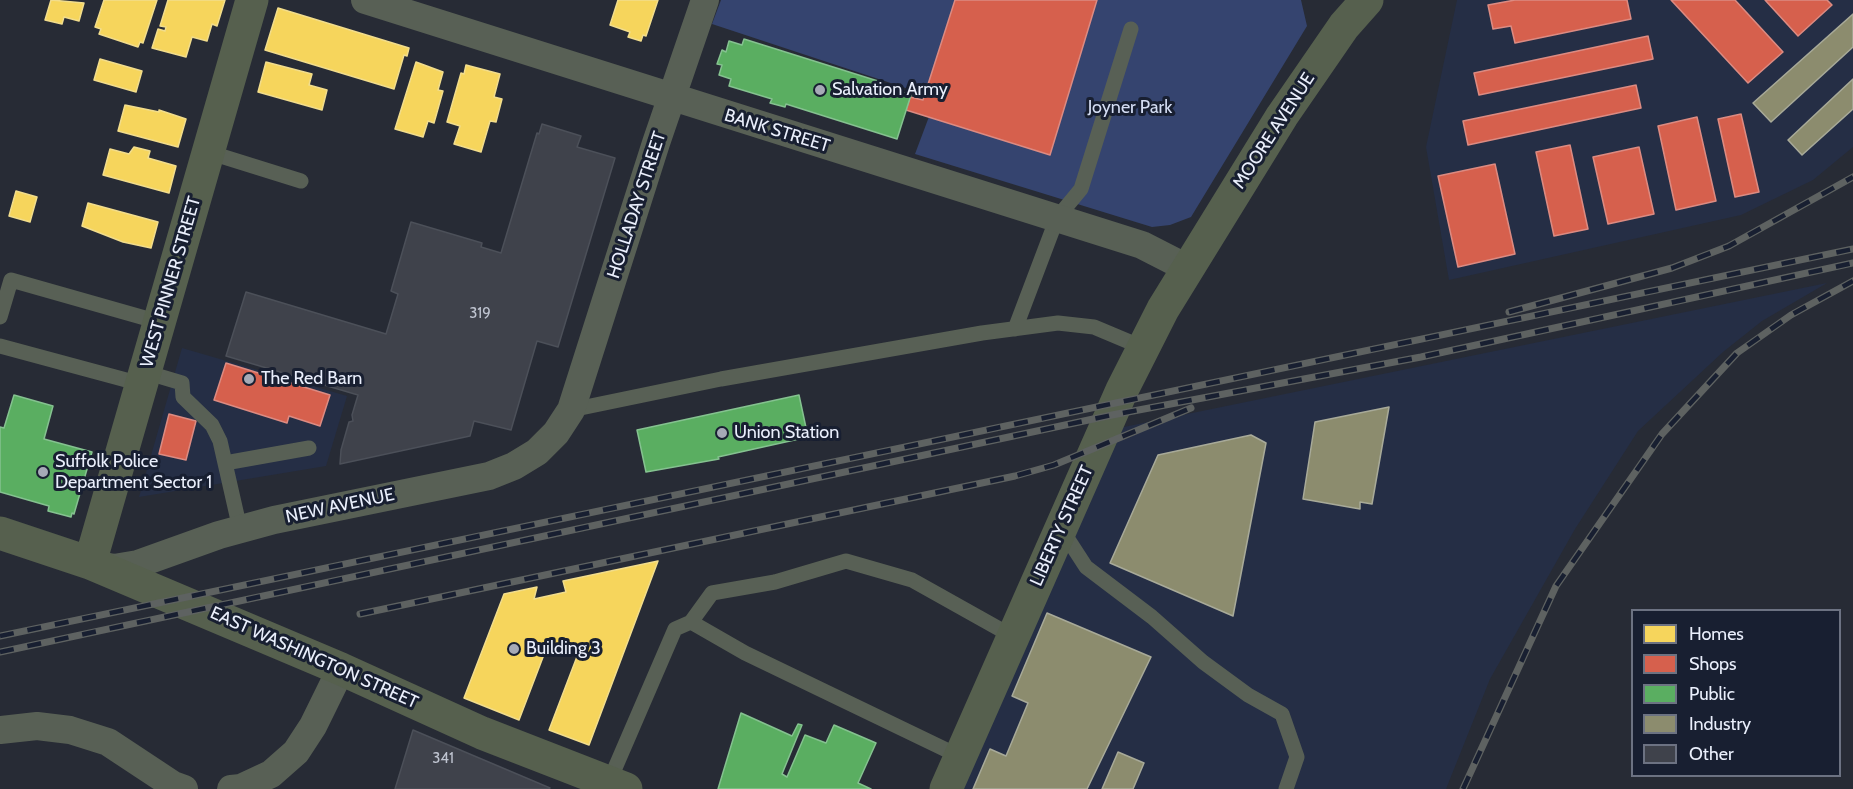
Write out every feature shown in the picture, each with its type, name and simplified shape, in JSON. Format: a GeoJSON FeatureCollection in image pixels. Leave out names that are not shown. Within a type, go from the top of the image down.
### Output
{"type":"FeatureCollection","features":[{"type":"Feature","properties":{"kind":"main road","name":"WEST PINNER STREET"},"geometry":{"type":"LineString","coordinates":[[90,563],[252,0]]}},
{"type":"Feature","properties":{"kind":"main road","name":"MOORE AVENUE"},"geometry":{"type":"LineString","coordinates":[[1187,267],[1282,116],[1344,26],[1367,0]]}},
{"type":"Feature","properties":{"kind":"main road","name":"LIBERTY STREET"},"geometry":{"type":"LineString","coordinates":[[946,789],[1122,390],[1187,267]]}},
{"type":"Feature","properties":{"kind":"main road","name":"EAST WASHINGTON STREET"},"geometry":{"type":"LineString","coordinates":[[0,534],[90,563],[341,669],[482,733],[617,785]]}},
{"type":"Feature","properties":{"kind":"street","name":"BANK STREET"},"geometry":{"type":"LineString","coordinates":[[365,0],[1142,245],[1187,267]]}},
{"type":"Feature","properties":{"kind":"street","name":"HOLLADAY STREET"},"geometry":{"type":"LineString","coordinates":[[571,410],[671,98],[705,0]]}},
{"type":"Feature","properties":{"kind":"street","name":"NEW AVENUE"},"geometry":{"type":"LineString","coordinates":[[90,563],[114,568],[138,564],[240,529],[489,476],[514,466],[537,452],[556,433],[571,410]]}},
{"type":"Feature","properties":{"kind":"street"},"geometry":{"type":"LineString","coordinates":[[231,789],[241,788],[271,774],[296,752],[313,726],[341,669]]}},
{"type":"Feature","properties":{"kind":"street"},"geometry":{"type":"LineString","coordinates":[[0,730],[37,726],[70,730],[108,742],[173,785],[184,789]]}},
{"type":"Feature","properties":{"kind":"lane"},"geometry":{"type":"LineString","coordinates":[[1015,329],[1057,218],[1081,189],[1131,29]]}},
{"type":"Feature","properties":{"kind":"lane"},"geometry":{"type":"LineString","coordinates":[[208,152],[302,181]]}},
{"type":"Feature","properties":{"kind":"lane"},"geometry":{"type":"LineString","coordinates":[[0,317],[11,280],[159,322]]}},
{"type":"Feature","properties":{"kind":"lane"},"geometry":{"type":"LineString","coordinates":[[571,410],[721,379],[1058,323],[1094,327],[1144,348]]}},
{"type":"Feature","properties":{"kind":"lane"},"geometry":{"type":"LineString","coordinates":[[0,346],[143,378],[182,383],[183,397],[212,425],[225,463],[240,529]]}},
{"type":"Feature","properties":{"kind":"lane"},"geometry":{"type":"LineString","coordinates":[[225,463],[309,448]]}},
{"type":"Feature","properties":{"kind":"lane"},"geometry":{"type":"LineString","coordinates":[[1062,530],[1086,567],[1152,617],[1203,662],[1248,695],[1282,714],[1296,757],[1286,789]]}},
{"type":"Feature","properties":{"kind":"lane"},"geometry":{"type":"LineString","coordinates":[[617,785],[675,629],[691,622],[712,593],[775,582],[846,561],[912,580],[1012,636]]}},
{"type":"Feature","properties":{"kind":"lane"},"geometry":{"type":"LineString","coordinates":[[691,622],[745,653],[961,757]]}},
{"type":"Feature","properties":{"kind":"shaded area"},"geometry":{"type":"Polygon","coordinates":[[[1457,0],[1853,0],[1853,147],[1813,180],[1741,215],[1449,280],[1426,147],[1457,0]]]}},
{"type":"Feature","properties":{"kind":"shaded area"},"geometry":{"type":"Polygon","coordinates":[[[1827,283],[1762,321],[1723,352],[1638,431],[1575,529],[1490,679],[1446,789],[961,789],[1119,428],[1827,283]]]}},
{"type":"Feature","properties":{"kind":"shaded area"},"geometry":{"type":"Polygon","coordinates":[[[182,348],[347,396],[326,466],[139,497],[182,348]]]}},
{"type":"Feature","properties":{"kind":"green space","name":"Joyner Park"},"geometry":{"type":"Polygon","coordinates":[[[721,0],[1301,0],[1307,26],[1191,217],[1170,225],[1152,227],[915,154],[936,98],[712,24],[721,0]]]}},
{"type":"Feature","properties":{"kind":"building: Homes"},"geometry":{"type":"Polygon","coordinates":[[[51,0],[84,3],[79,21],[64,17],[62,24],[45,20],[51,0]]]}},
{"type":"Feature","properties":{"kind":"building: Homes"},"geometry":{"type":"Polygon","coordinates":[[[104,0],[157,0],[143,43],[140,42],[138,47],[99,34],[101,29],[95,27],[104,0]]]}},
{"type":"Feature","properties":{"kind":"building: Homes"},"geometry":{"type":"Polygon","coordinates":[[[168,0],[225,0],[217,26],[212,24],[207,41],[192,37],[186,57],[152,48],[158,29],[165,31],[166,27],[160,26],[168,0]]]}},
{"type":"Feature","properties":{"kind":"building: Homes"},"geometry":{"type":"Polygon","coordinates":[[[618,0],[658,0],[646,36],[643,35],[641,41],[628,37],[630,32],[610,25],[618,0]]]}},
{"type":"Feature","properties":{"kind":"building: Homes"},"geometry":{"type":"Polygon","coordinates":[[[278,8],[409,48],[407,56],[404,55],[394,89],[265,50],[278,8]]]}},
{"type":"Feature","properties":{"kind":"building: Homes"},"geometry":{"type":"Polygon","coordinates":[[[100,59],[142,71],[136,92],[94,80],[100,59]]]}},
{"type":"Feature","properties":{"kind":"building: Homes"},"geometry":{"type":"Polygon","coordinates":[[[266,62],[312,74],[309,85],[327,90],[322,110],[258,92],[266,62]]]}},
{"type":"Feature","properties":{"kind":"building: Homes"},"geometry":{"type":"Polygon","coordinates":[[[416,62],[443,72],[438,90],[443,91],[434,123],[428,121],[423,137],[395,129],[416,62]]]}},
{"type":"Feature","properties":{"kind":"building: Homes"},"geometry":{"type":"Polygon","coordinates":[[[466,65],[500,74],[494,97],[502,99],[496,122],[490,121],[481,152],[454,144],[460,126],[447,122],[461,73],[464,74],[466,65]]]}},
{"type":"Feature","properties":{"kind":"building: Homes"},"geometry":{"type":"Polygon","coordinates":[[[125,105],[159,112],[159,110],[186,119],[178,147],[118,131],[125,105]]]}},
{"type":"Feature","properties":{"kind":"building: Homes"},"geometry":{"type":"Polygon","coordinates":[[[134,147],[150,151],[148,158],[176,166],[169,193],[103,175],[110,149],[129,154],[134,147]]]}},
{"type":"Feature","properties":{"kind":"building: Homes"},"geometry":{"type":"Polygon","coordinates":[[[16,191],[37,197],[30,222],[9,216],[16,191]]]}},
{"type":"Feature","properties":{"kind":"building: Homes"},"geometry":{"type":"Polygon","coordinates":[[[88,203],[158,222],[151,248],[123,242],[82,226],[88,203]]]}},
{"type":"Feature","properties":{"kind":"building: Homes","name":"Building 3"},"geometry":{"type":"Polygon","coordinates":[[[658,561],[589,745],[549,730],[578,654],[548,644],[519,720],[464,698],[504,594],[537,587],[534,599],[566,592],[563,581],[658,561]]]}},
{"type":"Feature","properties":{"kind":"building: Shops"},"geometry":{"type":"Polygon","coordinates":[[[955,0],[1097,0],[1050,155],[906,110],[910,97],[923,100],[955,0]]]}},
{"type":"Feature","properties":{"kind":"building: Shops"},"geometry":{"type":"Polygon","coordinates":[[[1515,0],[1627,0],[1631,19],[1515,43],[1511,26],[1493,29],[1488,5],[1515,0]]]}},
{"type":"Feature","properties":{"kind":"building: Shops"},"geometry":{"type":"Polygon","coordinates":[[[1671,0],[1735,0],[1783,52],[1748,83],[1671,0]]]}},
{"type":"Feature","properties":{"kind":"building: Shops"},"geometry":{"type":"Polygon","coordinates":[[[1765,0],[1827,0],[1832,5],[1798,36],[1765,0]]]}},
{"type":"Feature","properties":{"kind":"building: Shops"},"geometry":{"type":"Polygon","coordinates":[[[1648,36],[1653,59],[1479,95],[1474,73],[1648,36]]]}},
{"type":"Feature","properties":{"kind":"building: Shops"},"geometry":{"type":"Polygon","coordinates":[[[1636,85],[1641,108],[1468,145],[1463,121],[1636,85]]]}},
{"type":"Feature","properties":{"kind":"building: Shops"},"geometry":{"type":"Polygon","coordinates":[[[1741,114],[1759,192],[1735,197],[1718,119],[1741,114]]]}},
{"type":"Feature","properties":{"kind":"building: Shops"},"geometry":{"type":"Polygon","coordinates":[[[1697,117],[1716,201],[1676,210],[1658,126],[1697,117]]]}},
{"type":"Feature","properties":{"kind":"building: Shops"},"geometry":{"type":"Polygon","coordinates":[[[1570,145],[1588,229],[1554,236],[1536,152],[1570,145]]]}},
{"type":"Feature","properties":{"kind":"building: Shops"},"geometry":{"type":"Polygon","coordinates":[[[1639,147],[1654,214],[1608,224],[1593,157],[1639,147]]]}},
{"type":"Feature","properties":{"kind":"building: Shops"},"geometry":{"type":"Polygon","coordinates":[[[1495,164],[1515,254],[1458,267],[1438,176],[1495,164]]]}},
{"type":"Feature","properties":{"kind":"building: Shops","name":"The Red Barn"},"geometry":{"type":"Polygon","coordinates":[[[226,363],[330,395],[320,426],[289,416],[287,423],[214,400],[226,363]]]}},
{"type":"Feature","properties":{"kind":"building: Shops"},"geometry":{"type":"Polygon","coordinates":[[[169,414],[196,421],[186,460],[159,454],[169,414]]]}},
{"type":"Feature","properties":{"kind":"building: Public","name":"Salvation Army"},"geometry":{"type":"Polygon","coordinates":[[[744,39],[881,82],[880,85],[911,95],[897,139],[786,104],[785,107],[770,103],[772,99],[729,86],[731,79],[719,75],[722,65],[717,64],[722,50],[726,52],[729,41],[742,45],[744,39]]]}},
{"type":"Feature","properties":{"kind":"building: Public","name":"Suffolk Police Department Sector 1"},"geometry":{"type":"Polygon","coordinates":[[[14,395],[53,406],[44,439],[92,452],[74,514],[72,513],[71,517],[48,511],[49,506],[0,492],[0,427],[4,428],[14,395]]]}},
{"type":"Feature","properties":{"kind":"building: Public","name":"Union Station"},"geometry":{"type":"Polygon","coordinates":[[[799,395],[808,437],[718,457],[719,459],[646,472],[637,430],[799,395]]]}},
{"type":"Feature","properties":{"kind":"building: Public"},"geometry":{"type":"Polygon","coordinates":[[[741,713],[792,736],[798,724],[802,725],[782,774],[787,777],[805,735],[826,743],[834,725],[876,743],[858,783],[871,789],[718,789],[741,713]]]}},
{"type":"Feature","properties":{"kind":"building: Industry"},"geometry":{"type":"Polygon","coordinates":[[[1853,14],[1853,47],[1771,122],[1753,103],[1853,14]]]}},
{"type":"Feature","properties":{"kind":"building: Industry"},"geometry":{"type":"Polygon","coordinates":[[[1853,79],[1853,109],[1802,155],[1788,140],[1853,79]]]}},
{"type":"Feature","properties":{"kind":"building: Industry"},"geometry":{"type":"Polygon","coordinates":[[[1389,407],[1372,504],[1360,502],[1360,509],[1303,499],[1315,422],[1389,407]]]}},
{"type":"Feature","properties":{"kind":"building: Industry"},"geometry":{"type":"Polygon","coordinates":[[[1251,435],[1266,443],[1233,616],[1110,563],[1158,455],[1251,435]]]}},
{"type":"Feature","properties":{"kind":"building: Industry"},"geometry":{"type":"Polygon","coordinates":[[[1047,613],[1151,657],[1087,789],[973,789],[990,749],[1006,756],[1028,703],[1012,696],[1047,613]]]}},
{"type":"Feature","properties":{"kind":"building: Industry"},"geometry":{"type":"Polygon","coordinates":[[[1118,752],[1144,763],[1133,789],[1102,789],[1118,752]]]}},
{"type":"Feature","properties":{"kind":"building: Other"},"geometry":{"type":"Polygon","coordinates":[[[542,124],[581,136],[577,147],[615,158],[558,347],[537,341],[511,430],[474,421],[470,436],[340,464],[341,450],[349,422],[353,421],[352,415],[358,395],[226,356],[246,292],[386,334],[398,294],[391,291],[411,222],[482,243],[481,247],[501,253],[537,133],[539,134],[542,124]]]}},
{"type":"Feature","properties":{"kind":"building: Other"},"geometry":{"type":"Polygon","coordinates":[[[413,730],[550,788],[395,789],[413,730]]]}},
{"type":"Feature","properties":{"kind":"railway"},"geometry":{"type":"LineString","coordinates":[[1509,312],[1672,268],[1729,246],[1853,177]]}},
{"type":"Feature","properties":{"kind":"railway"},"geometry":{"type":"LineString","coordinates":[[0,636],[1853,249]]}},
{"type":"Feature","properties":{"kind":"railway"},"geometry":{"type":"LineString","coordinates":[[0,652],[1112,415],[1421,357],[1853,263]]}},
{"type":"Feature","properties":{"kind":"railway"},"geometry":{"type":"LineString","coordinates":[[1463,789],[1556,586],[1662,434],[1737,353],[1791,315],[1853,281]]}},
{"type":"Feature","properties":{"kind":"railway"},"geometry":{"type":"LineString","coordinates":[[360,614],[1015,476],[1054,465],[1191,408]]}},
{"type":"Feature","properties":{"kind":"place","name":"Salvation Army"},"geometry":{"type":"Point","coordinates":[820,90]}},
{"type":"Feature","properties":{"kind":"place","name":"The Red Barn"},"geometry":{"type":"Point","coordinates":[249,379]}},
{"type":"Feature","properties":{"kind":"place","name":"Union Station"},"geometry":{"type":"Point","coordinates":[722,433]}},
{"type":"Feature","properties":{"kind":"place","name":"Suffolk Police Department Sector 1"},"geometry":{"type":"Point","coordinates":[43,472]}},
{"type":"Feature","properties":{"kind":"place","name":"Building 3"},"geometry":{"type":"Point","coordinates":[514,649]}}]}
